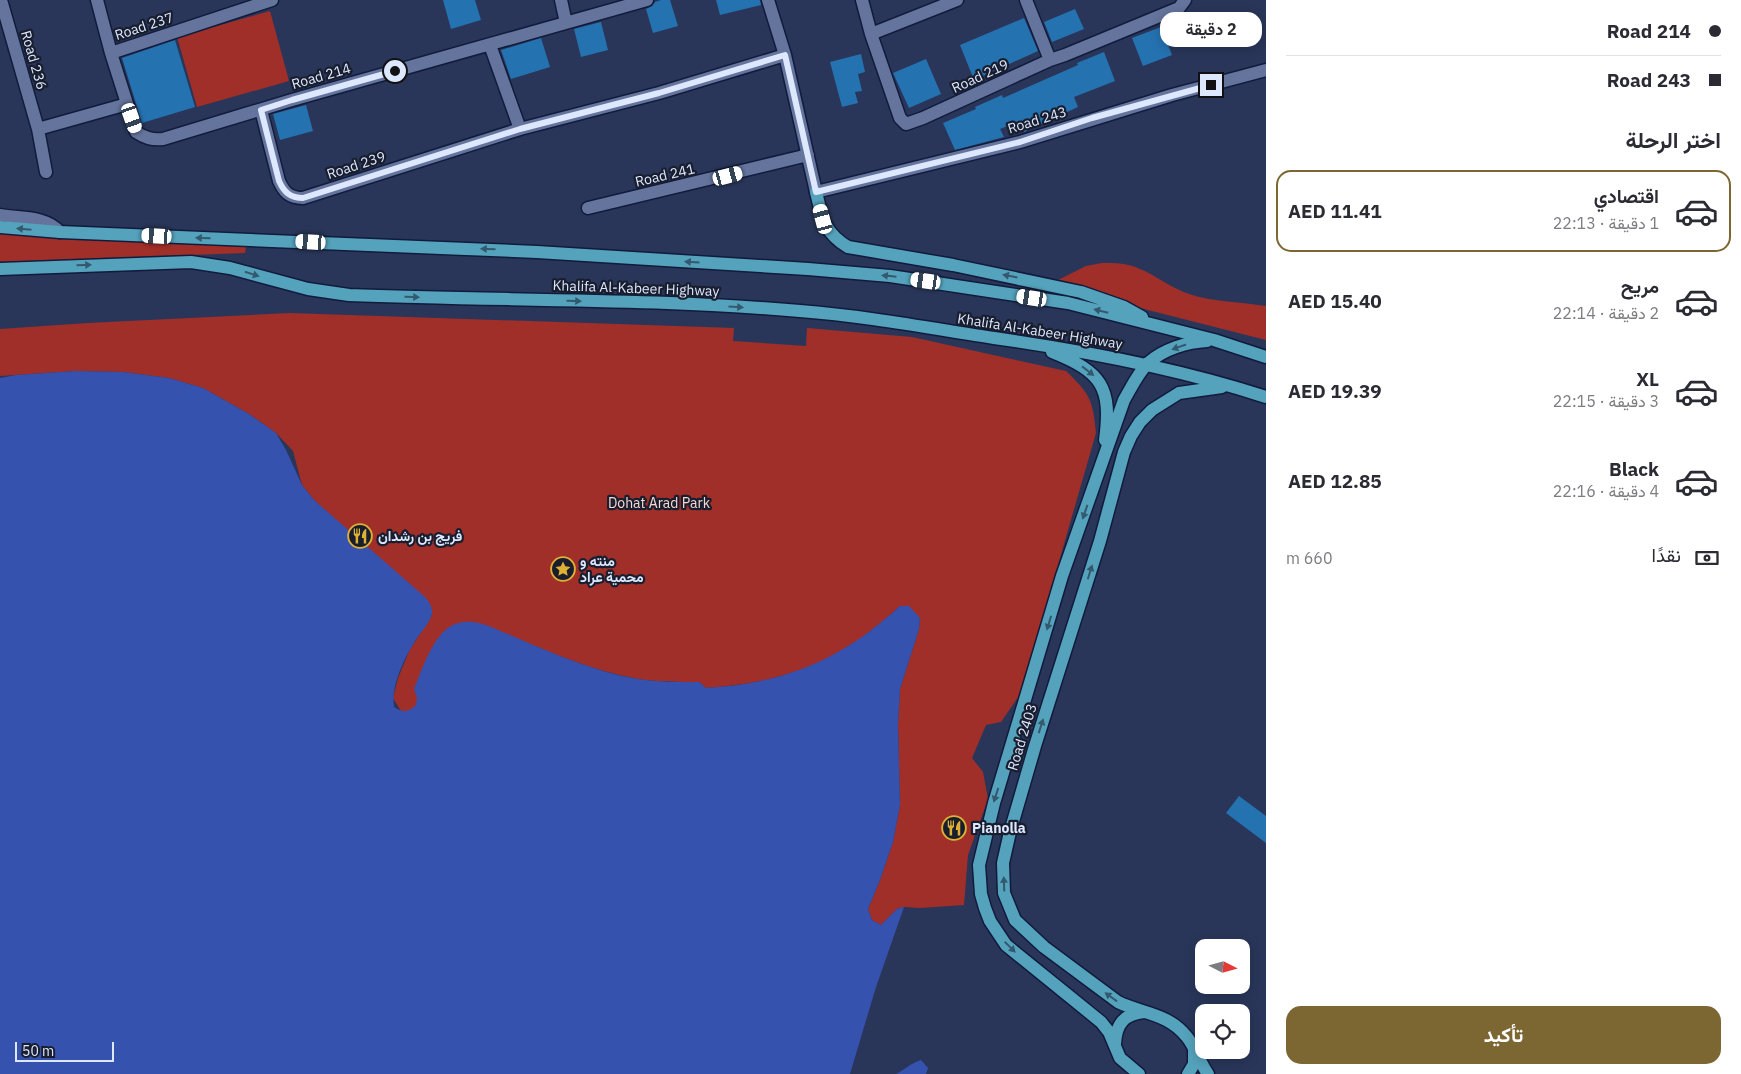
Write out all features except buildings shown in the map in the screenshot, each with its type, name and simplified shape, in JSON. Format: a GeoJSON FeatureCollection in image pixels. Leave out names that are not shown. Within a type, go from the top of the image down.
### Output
{"type":"FeatureCollection","features":[{"type":"Feature","properties":{"kind":"main road"},"geometry":{"type":"LineString","coordinates":[[816,192],[828,231],[848,247],[953,264],[1082,292],[1124,307],[1154,325]]}},
{"type":"Feature","properties":{"kind":"main road","name":"Khalifa Al-Kabeer Highway"},"geometry":{"type":"LineString","coordinates":[[0,227],[60,232],[537,252],[826,270],[890,276],[1068,303],[1214,340],[1266,357]]}},
{"type":"Feature","properties":{"kind":"main road","name":"Khalifa Al-Kabeer Highway"},"geometry":{"type":"LineString","coordinates":[[0,268],[191,262],[230,268],[308,289],[349,295],[667,303],[801,311],[1029,343],[1148,364],[1266,397]]}},
{"type":"Feature","properties":{"kind":"main road"},"geometry":{"type":"LineString","coordinates":[[1101,466],[1124,400],[1135,380],[1148,364],[1172,349],[1200,341],[1214,340]]}},
{"type":"Feature","properties":{"kind":"main road"},"geometry":{"type":"LineString","coordinates":[[1029,343],[1084,366],[1098,378],[1106,397],[1108,418],[1101,466]]}},
{"type":"Feature","properties":{"kind":"main road","name":"Road 2403"},"geometry":{"type":"LineString","coordinates":[[1208,1074],[1188,1038],[1174,1024],[1159,1016],[1118,1002],[1044,948],[1014,920],[1004,893],[1003,863],[1035,746],[1100,541],[1124,452],[1131,436],[1140,422],[1152,410],[1178,393],[1232,386]]}},
{"type":"Feature","properties":{"kind":"main road","name":"Road 2403"},"geometry":{"type":"LineString","coordinates":[[1101,466],[1062,576],[994,803],[980,865],[981,894],[990,921],[1006,945],[1101,1022],[1109,1032],[1120,1058],[1139,1074]]}},
{"type":"Feature","properties":{"kind":"main road"},"geometry":{"type":"LineString","coordinates":[[1014,740],[1035,746]]}},
{"type":"Feature","properties":{"kind":"main road"},"geometry":{"type":"LineString","coordinates":[[1115,1046],[1115,1032],[1122,1021],[1133,1013],[1147,1012]]}},
{"type":"Feature","properties":{"kind":"main road"},"geometry":{"type":"LineString","coordinates":[[1188,1074],[1194,1064],[1194,1050]]}},
{"type":"Feature","properties":{"kind":"street","name":"Road 236"},"geometry":{"type":"LineString","coordinates":[[1,0],[38,129],[46,172]]}},
{"type":"Feature","properties":{"kind":"street","name":"Road 214"},"geometry":{"type":"LineString","coordinates":[[97,0],[111,53],[136,132],[142,136],[155,139],[647,0]]}},
{"type":"Feature","properties":{"kind":"street","name":"Road 237"},"geometry":{"type":"LineString","coordinates":[[111,53],[272,0]]}},
{"type":"Feature","properties":{"kind":"street"},"geometry":{"type":"LineString","coordinates":[[561,0],[566,23]]}},
{"type":"Feature","properties":{"kind":"street"},"geometry":{"type":"LineString","coordinates":[[768,0],[785,55],[816,192]]}},
{"type":"Feature","properties":{"kind":"street","name":"Road 219"},"geometry":{"type":"LineString","coordinates":[[862,0],[871,34],[900,118],[906,124],[1050,60],[1179,8],[1185,0]]}},
{"type":"Feature","properties":{"kind":"street"},"geometry":{"type":"LineString","coordinates":[[871,34],[957,0]]}},
{"type":"Feature","properties":{"kind":"street"},"geometry":{"type":"LineString","coordinates":[[1026,0],[1050,60]]}},
{"type":"Feature","properties":{"kind":"street"},"geometry":{"type":"LineString","coordinates":[[490,45],[520,129]]}},
{"type":"Feature","properties":{"kind":"street","name":"Road 239"},"geometry":{"type":"LineString","coordinates":[[261,110],[283,190],[289,196],[303,198],[520,129],[659,93],[785,55]]}},
{"type":"Feature","properties":{"kind":"street","name":"Road 243"},"geometry":{"type":"LineString","coordinates":[[816,192],[1020,142],[1163,98],[1266,70]]}},
{"type":"Feature","properties":{"kind":"street"},"geometry":{"type":"LineString","coordinates":[[38,129],[127,104]]}},
{"type":"Feature","properties":{"kind":"street","name":"Road 241"},"geometry":{"type":"LineString","coordinates":[[588,208],[808,155]]}},
{"type":"Feature","properties":{"kind":"street"},"geometry":{"type":"LineString","coordinates":[[0,215],[41,220],[52,225],[60,232]]}},
{"type":"Feature","properties":{"kind":"green space"},"geometry":{"type":"Polygon","coordinates":[[[270,11],[289,81],[197,107],[177,37],[270,11]]]}},
{"type":"Feature","properties":{"kind":"green space"},"geometry":{"type":"Polygon","coordinates":[[[0,233],[246,247],[245,253],[0,262],[0,233]]]}},
{"type":"Feature","properties":{"kind":"green space"},"geometry":{"type":"Polygon","coordinates":[[[1102,263],[1135,267],[1176,289],[1198,297],[1266,306],[1266,340],[1148,310],[1054,282],[1086,266],[1102,263]]]}},
{"type":"Feature","properties":{"kind":"green space","name":"Dohat Arad Park"},"geometry":{"type":"Polygon","coordinates":[[[290,313],[734,328],[733,341],[806,346],[807,328],[912,337],[1066,371],[1089,398],[1092,405],[1096,433],[1021,693],[1001,722],[986,725],[972,758],[983,772],[988,799],[968,855],[964,905],[920,908],[904,907],[897,909],[881,925],[872,920],[868,909],[893,842],[900,805],[898,724],[900,689],[919,629],[920,618],[900,606],[856,641],[834,655],[811,666],[762,681],[706,688],[699,682],[646,680],[599,670],[561,657],[487,626],[417,697],[417,705],[410,711],[401,711],[393,698],[398,678],[410,649],[432,615],[314,500],[302,485],[293,451],[276,433],[249,414],[203,388],[169,378],[123,372],[76,371],[0,376],[0,329],[290,313]]]}},
{"type":"Feature","properties":{"kind":"water"},"geometry":{"type":"Polygon","coordinates":[[[76,371],[123,372],[169,378],[203,388],[249,414],[276,433],[302,485],[314,500],[425,597],[430,605],[431,617],[408,654],[397,680],[394,707],[403,711],[411,709],[416,705],[417,697],[414,689],[434,644],[446,630],[461,622],[493,627],[560,656],[607,672],[646,680],[699,682],[706,688],[762,681],[811,665],[856,641],[900,606],[909,606],[920,618],[919,629],[900,689],[898,724],[900,805],[893,842],[868,909],[872,920],[881,925],[897,909],[904,907],[876,987],[850,1074],[0,1074],[0,378],[16,375],[76,371]]]}},
{"type":"Feature","properties":{"kind":"water"},"geometry":{"type":"Polygon","coordinates":[[[921,1060],[928,1068],[926,1074],[896,1074],[913,1063],[921,1060]]]}},
{"type":"Feature","properties":{"kind":"place","name":"فريج بن رشدان"},"geometry":{"type":"Point","coordinates":[360,536]}},
{"type":"Feature","properties":{"kind":"place","name":"منته و محمية عراد"},"geometry":{"type":"Point","coordinates":[563,569]}},
{"type":"Feature","properties":{"kind":"place","name":"Pianolla"},"geometry":{"type":"Point","coordinates":[954,828]}},
{"type":"Feature","properties":{"kind":"route"},"geometry":{"type":"LineString","coordinates":[[395,71],[261,110],[279,181],[283,190],[289,196],[303,198],[520,129],[659,93],[785,55],[816,192],[1020,142],[1092,118],[1211,85]]}}]}
